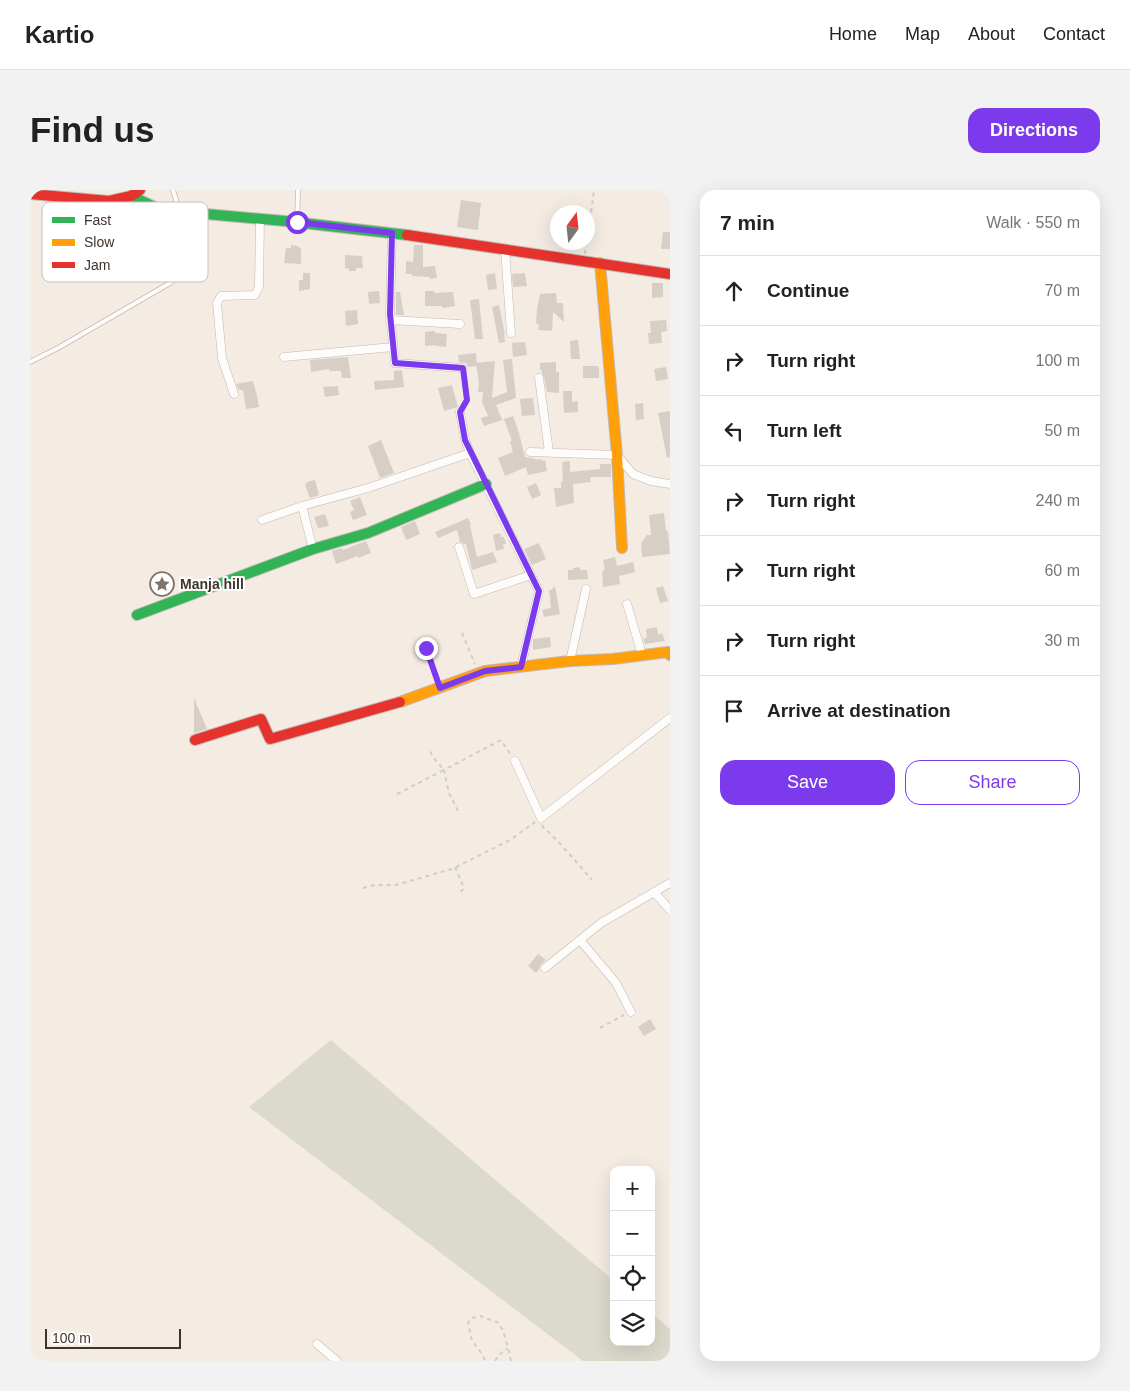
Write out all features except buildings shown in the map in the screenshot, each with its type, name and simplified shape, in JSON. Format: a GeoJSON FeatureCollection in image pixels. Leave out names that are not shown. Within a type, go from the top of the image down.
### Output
{"type":"FeatureCollection","features":[{"type":"Feature","properties":{"kind":"street"},"geometry":{"type":"LineString","coordinates":[[30,194],[109,201],[135,193],[149,202]]}},
{"type":"Feature","properties":{"kind":"street"},"geometry":{"type":"LineString","coordinates":[[208,215],[392,233],[670,274]]}},
{"type":"Feature","properties":{"kind":"street"},"geometry":{"type":"LineString","coordinates":[[234,394],[222,358],[217,303],[221,296],[255,294],[259,287],[260,219]]}},
{"type":"Feature","properties":{"kind":"street"},"geometry":{"type":"LineString","coordinates":[[392,233],[390,320],[395,363],[463,368]]}},
{"type":"Feature","properties":{"kind":"street"},"geometry":{"type":"LineString","coordinates":[[505,249],[511,334]]}},
{"type":"Feature","properties":{"kind":"street"},"geometry":{"type":"LineString","coordinates":[[600,263],[617,455],[622,548]]}},
{"type":"Feature","properties":{"kind":"street"},"geometry":{"type":"LineString","coordinates":[[390,320],[460,324]]}},
{"type":"Feature","properties":{"kind":"street"},"geometry":{"type":"LineString","coordinates":[[284,357],[393,347]]}},
{"type":"Feature","properties":{"kind":"street"},"geometry":{"type":"LineString","coordinates":[[539,378],[549,452]]}},
{"type":"Feature","properties":{"kind":"street"},"geometry":{"type":"LineString","coordinates":[[460,412],[465,440],[470,453],[539,591],[521,667]]}},
{"type":"Feature","properties":{"kind":"street"},"geometry":{"type":"LineString","coordinates":[[530,452],[617,455],[633,474],[651,481],[670,484]]}},
{"type":"Feature","properties":{"kind":"street"},"geometry":{"type":"LineString","coordinates":[[262,520],[302,506],[368,488],[470,453]]}},
{"type":"Feature","properties":{"kind":"street"},"geometry":{"type":"LineString","coordinates":[[137,615],[313,549],[368,532],[486,484]]}},
{"type":"Feature","properties":{"kind":"street"},"geometry":{"type":"LineString","coordinates":[[302,506],[313,549]]}},
{"type":"Feature","properties":{"kind":"street"},"geometry":{"type":"LineString","coordinates":[[459,547],[474,594],[531,574]]}},
{"type":"Feature","properties":{"kind":"street"},"geometry":{"type":"LineString","coordinates":[[570,661],[586,589]]}},
{"type":"Feature","properties":{"kind":"street"},"geometry":{"type":"LineString","coordinates":[[627,604],[642,655]]}},
{"type":"Feature","properties":{"kind":"street"},"geometry":{"type":"LineString","coordinates":[[195,740],[261,719],[270,738],[413,698],[485,671],[668,652],[670,655]]}},
{"type":"Feature","properties":{"kind":"street"},"geometry":{"type":"LineString","coordinates":[[515,761],[541,818],[670,718]]}},
{"type":"Feature","properties":{"kind":"street"},"geometry":{"type":"LineString","coordinates":[[546,968],[601,923],[670,883]]}},
{"type":"Feature","properties":{"kind":"street"},"geometry":{"type":"LineString","coordinates":[[654,892],[670,910]]}},
{"type":"Feature","properties":{"kind":"street"},"geometry":{"type":"LineString","coordinates":[[580,940],[616,983],[630,1012]]}},
{"type":"Feature","properties":{"kind":"street"},"geometry":{"type":"LineString","coordinates":[[317,1344],[338,1361]]}},
{"type":"Feature","properties":{"kind":"lane"},"geometry":{"type":"LineString","coordinates":[[297,222],[298,190]]}},
{"type":"Feature","properties":{"kind":"lane"},"geometry":{"type":"LineString","coordinates":[[30,362],[58,348],[171,282]]}},
{"type":"Feature","properties":{"kind":"path"},"geometry":{"type":"LineString","coordinates":[[592,205],[594,190]]}},
{"type":"Feature","properties":{"kind":"path"},"geometry":{"type":"LineString","coordinates":[[460,412],[467,400],[463,368]]}},
{"type":"Feature","properties":{"kind":"path"},"geometry":{"type":"LineString","coordinates":[[462,633],[478,674]]}},
{"type":"Feature","properties":{"kind":"path"},"geometry":{"type":"LineString","coordinates":[[426,648],[440,688]]}},
{"type":"Feature","properties":{"kind":"path"},"geometry":{"type":"LineString","coordinates":[[397,794],[501,740],[515,761]]}},
{"type":"Feature","properties":{"kind":"path"},"geometry":{"type":"LineString","coordinates":[[430,750],[432,756],[444,770],[449,793],[458,811]]}},
{"type":"Feature","properties":{"kind":"path"},"geometry":{"type":"LineString","coordinates":[[363,888],[375,885],[396,885],[455,868],[510,840],[541,818],[543,826],[559,841],[592,880]]}},
{"type":"Feature","properties":{"kind":"path"},"geometry":{"type":"LineString","coordinates":[[455,868],[464,888],[460,894]]}},
{"type":"Feature","properties":{"kind":"path"},"geometry":{"type":"LineString","coordinates":[[600,1028],[630,1012]]}},
{"type":"Feature","properties":{"kind":"path"},"geometry":{"type":"LineString","coordinates":[[485,1360],[472,1341],[468,1323],[472,1318],[481,1316],[489,1321],[497,1322],[501,1327],[511,1361]]}},
{"type":"Feature","properties":{"kind":"path"},"geometry":{"type":"LineString","coordinates":[[495,1361],[507,1348]]}},
{"type":"Feature","properties":{"kind":"shaded area"},"geometry":{"type":"Polygon","coordinates":[[[331,1040],[610,1278],[610,1346],[655,1346],[655,1316],[670,1329],[670,1361],[583,1361],[249,1107],[331,1040]]]}},
{"type":"Feature","properties":{"kind":"traffic: fast"},"geometry":{"type":"LineString","coordinates":[[131,196],[144,202]]}},
{"type":"Feature","properties":{"kind":"traffic: fast"},"geometry":{"type":"LineString","coordinates":[[208,214],[407,235]]}},
{"type":"Feature","properties":{"kind":"traffic: fast"},"geometry":{"type":"LineString","coordinates":[[137,615],[313,549],[368,533],[486,484]]}},
{"type":"Feature","properties":{"kind":"traffic: slow"},"geometry":{"type":"LineString","coordinates":[[600,263],[617,455],[622,548]]}},
{"type":"Feature","properties":{"kind":"traffic: slow"},"geometry":{"type":"LineString","coordinates":[[400,702],[485,671],[668,652],[670,655]]}},
{"type":"Feature","properties":{"kind":"traffic: jam"},"geometry":{"type":"LineString","coordinates":[[30,194],[109,201],[131,196],[140,190]]}},
{"type":"Feature","properties":{"kind":"traffic: jam"},"geometry":{"type":"LineString","coordinates":[[407,235],[670,274]]}},
{"type":"Feature","properties":{"kind":"traffic: jam"},"geometry":{"type":"LineString","coordinates":[[195,740],[261,719],[270,739],[400,702]]}},
{"type":"Feature","properties":{"kind":"place","name":"Manja hill"},"geometry":{"type":"Point","coordinates":[162,584]}},
{"type":"Feature","properties":{"kind":"route"},"geometry":{"type":"LineString","coordinates":[[297,222],[392,233],[390,314],[395,363],[463,368],[467,400],[460,412],[465,440],[539,591],[521,667],[485,671],[440,688],[426,648]]}}]}
